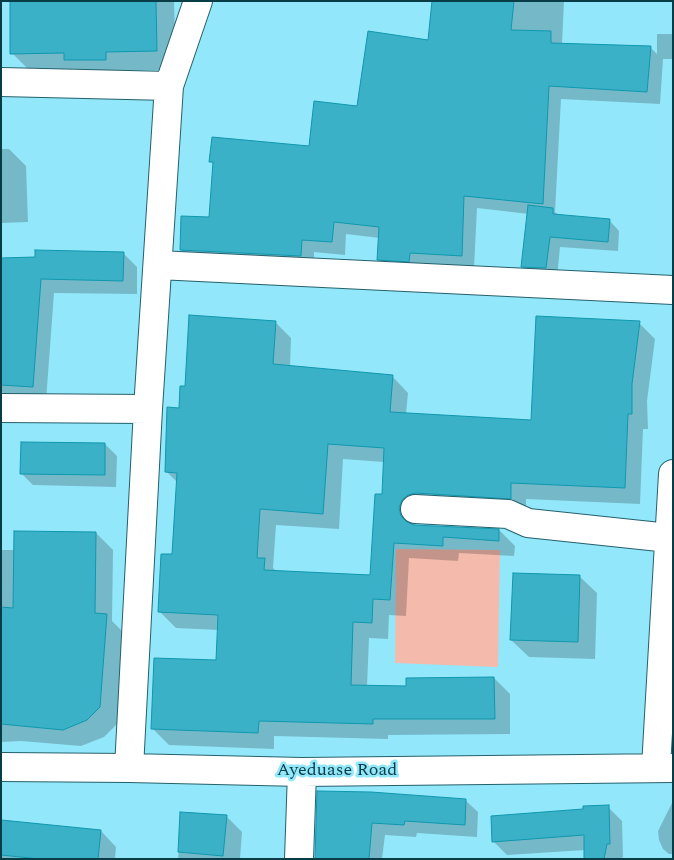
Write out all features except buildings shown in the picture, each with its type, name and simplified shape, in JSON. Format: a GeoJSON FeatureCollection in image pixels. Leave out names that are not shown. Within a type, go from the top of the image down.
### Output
{"type":"FeatureCollection","features":[{"type":"Feature","properties":{"kind":"street"},"geometry":{"type":"LineString","coordinates":[[129,768],[148,409],[170,86],[198,1]]}},
{"type":"Feature","properties":{"kind":"street"},"geometry":{"type":"LineString","coordinates":[[1,82],[170,86]]}},
{"type":"Feature","properties":{"kind":"street"},"geometry":{"type":"LineString","coordinates":[[158,265],[673,290]]}},
{"type":"Feature","properties":{"kind":"street"},"geometry":{"type":"LineString","coordinates":[[1,408],[148,409]]}},
{"type":"Feature","properties":{"kind":"street"},"geometry":{"type":"LineString","coordinates":[[665,768],[669,538],[673,474]]}},
{"type":"Feature","properties":{"kind":"street"},"geometry":{"type":"LineString","coordinates":[[415,509],[508,514],[528,523],[669,538]]}},
{"type":"Feature","properties":{"kind":"street","name":"Ayeduase Road"},"geometry":{"type":"LineString","coordinates":[[1,767],[302,772],[665,768]]}},
{"type":"Feature","properties":{"kind":"street"},"geometry":{"type":"LineString","coordinates":[[299,859],[302,772]]}},
{"type":"Feature","properties":{"kind":"shaded area"},"geometry":{"type":"Polygon","coordinates":[[[396,549],[500,550],[498,667],[395,663],[396,549]]]}}]}
